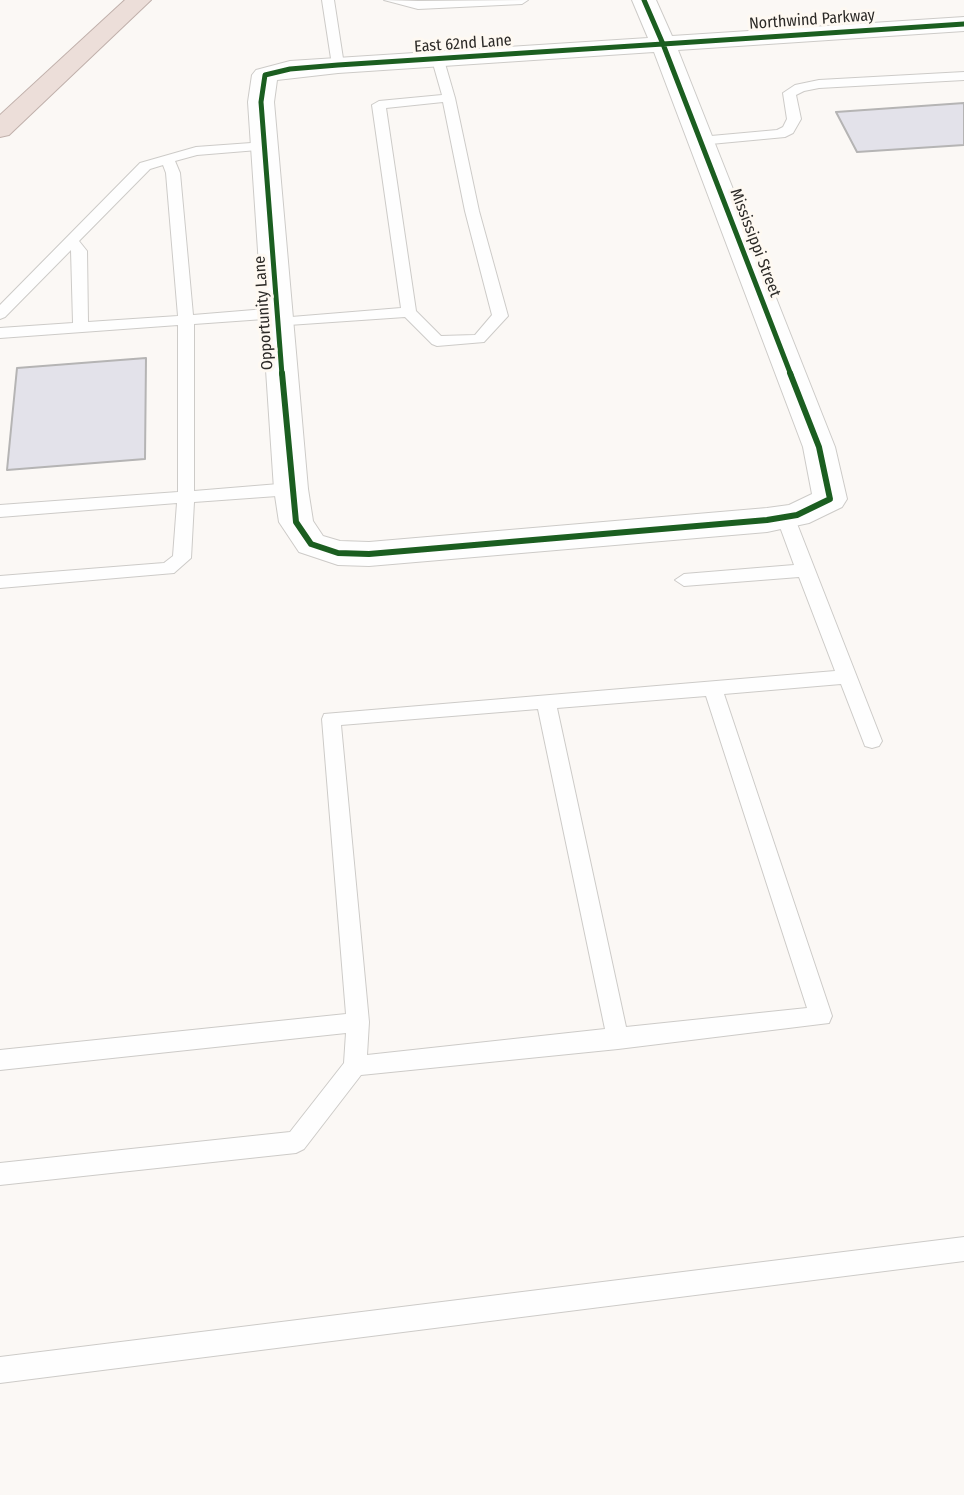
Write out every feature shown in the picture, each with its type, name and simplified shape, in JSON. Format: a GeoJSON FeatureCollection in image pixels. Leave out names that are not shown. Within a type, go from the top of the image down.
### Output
{"type":"FeatureCollection","features":[{"type":"Feature","properties":{"kind":"highway"},"geometry":{"type":"LineString","coordinates":[[0,129],[139,0]]}},
{"type":"Feature","properties":{"kind":"street","name":"Mississippi Street"},"geometry":{"type":"LineString","coordinates":[[644,0],[819,447],[830,499],[797,515],[785,516]]}},
{"type":"Feature","properties":{"kind":"street","name":"Northwind Parkway"},"geometry":{"type":"LineString","coordinates":[[663,44],[964,24]]}},
{"type":"Feature","properties":{"kind":"street","name":"East 62nd Lane"},"geometry":{"type":"LineString","coordinates":[[265,75],[290,69],[338,65],[663,44]]}},
{"type":"Feature","properties":{"kind":"street","name":"Opportunity Lane"},"geometry":{"type":"LineString","coordinates":[[265,75],[261,102],[291,489],[296,522],[311,544],[338,553],[369,554],[767,520],[785,516]]}},
{"type":"Feature","properties":{"kind":"lane"},"geometry":{"type":"LineString","coordinates":[[328,0],[338,65]]}},
{"type":"Feature","properties":{"kind":"lane"},"geometry":{"type":"LineString","coordinates":[[390,0],[418,5],[522,0]]}},
{"type":"Feature","properties":{"kind":"lane"},"geometry":{"type":"LineString","coordinates":[[438,60],[449,98],[472,211],[500,316],[479,339],[437,341],[409,312],[379,105],[449,98]]}},
{"type":"Feature","properties":{"kind":"lane"},"geometry":{"type":"LineString","coordinates":[[700,141],[780,135],[788,130],[794,119],[789,93],[800,88],[819,84],[964,76]]}},
{"type":"Feature","properties":{"kind":"lane"},"geometry":{"type":"LineString","coordinates":[[0,314],[145,166],[196,151],[265,146]]}},
{"type":"Feature","properties":{"kind":"lane"},"geometry":{"type":"LineString","coordinates":[[0,582],[167,569],[182,558],[186,497],[186,320],[173,173],[166,158]]}},
{"type":"Feature","properties":{"kind":"lane"},"geometry":{"type":"LineString","coordinates":[[71,242],[80,251],[81,327]]}},
{"type":"Feature","properties":{"kind":"lane"},"geometry":{"type":"LineString","coordinates":[[0,333],[186,320],[409,312]]}},
{"type":"Feature","properties":{"kind":"lane"},"geometry":{"type":"LineString","coordinates":[[0,511],[291,489]]}},
{"type":"Feature","properties":{"kind":"lane"},"geometry":{"type":"LineString","coordinates":[[785,516],[872,741]]}},
{"type":"Feature","properties":{"kind":"lane"},"geometry":{"type":"LineString","coordinates":[[684,580],[805,570]]}},
{"type":"Feature","properties":{"kind":"lane"},"geometry":{"type":"LineString","coordinates":[[0,1174],[296,1142],[355,1066],[358,1022],[331,719],[848,677]]}},
{"type":"Feature","properties":{"kind":"lane"},"geometry":{"type":"LineString","coordinates":[[355,1066],[821,1016],[713,688]]}},
{"type":"Feature","properties":{"kind":"lane"},"geometry":{"type":"LineString","coordinates":[[546,702],[618,1038]]}},
{"type":"Feature","properties":{"kind":"lane"},"geometry":{"type":"LineString","coordinates":[[0,1060],[358,1022]]}},
{"type":"Feature","properties":{"kind":"lane"},"geometry":{"type":"LineString","coordinates":[[0,1370],[964,1249]]}},
{"type":"Feature","properties":{"kind":"building"},"geometry":{"type":"Polygon","coordinates":[[[964,103],[964,145],[857,152],[836,112],[964,103]]]}},
{"type":"Feature","properties":{"kind":"building"},"geometry":{"type":"Polygon","coordinates":[[[146,358],[145,459],[7,470],[17,368],[146,358]]]}},
{"type":"Feature","properties":{"kind":"cycle path"},"geometry":{"type":"LineString","coordinates":[[644,0],[663,44],[819,447],[830,499],[797,515],[767,520],[369,554],[338,553],[311,544],[296,522],[291,489],[261,102],[265,75],[290,69],[338,65],[438,60],[663,44],[964,24]]}}]}
